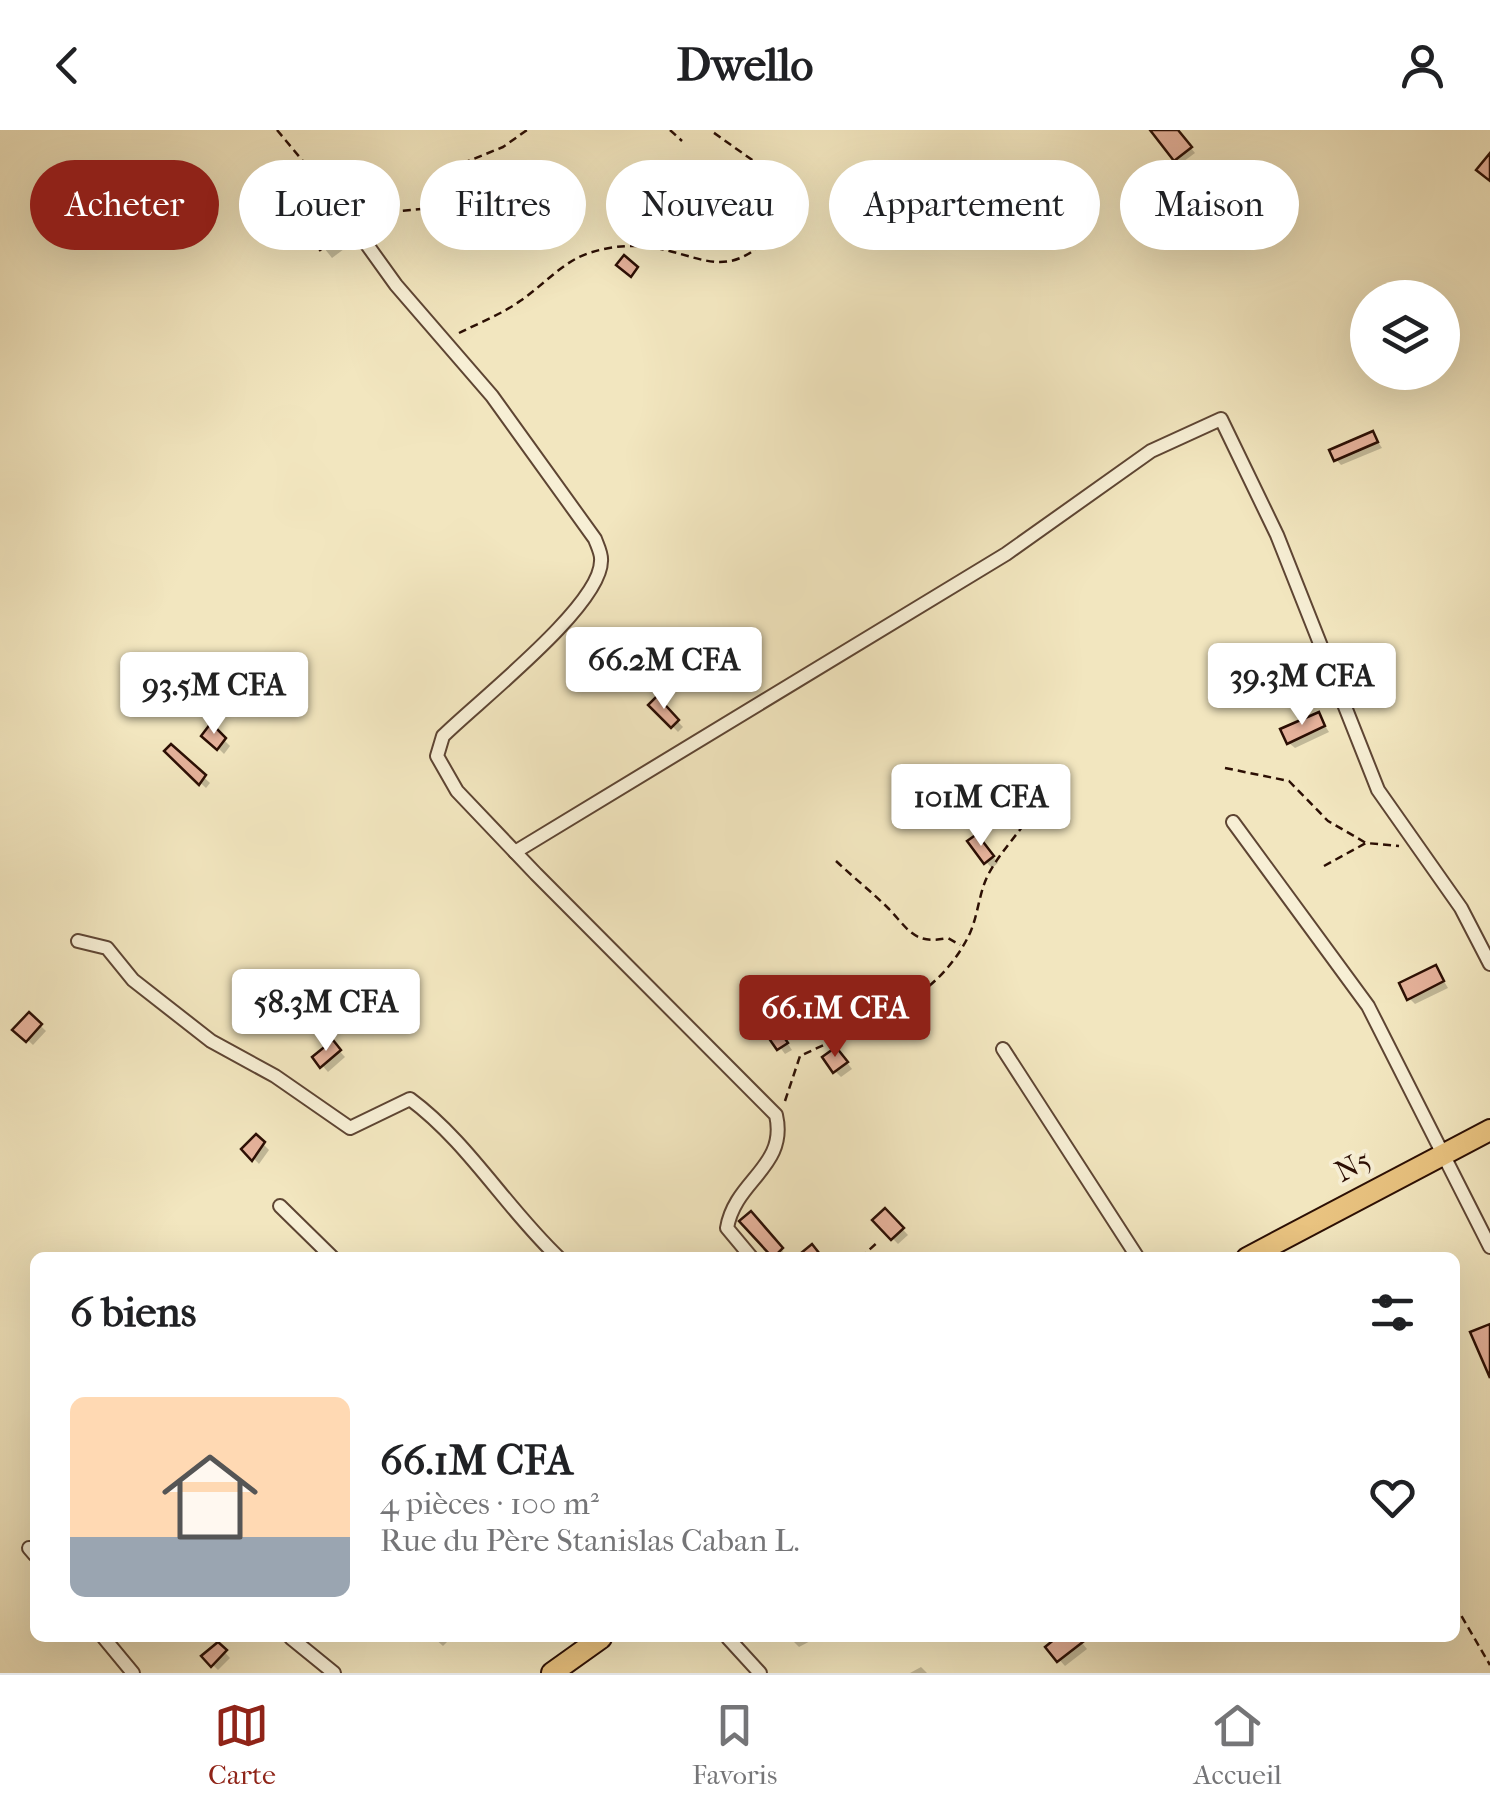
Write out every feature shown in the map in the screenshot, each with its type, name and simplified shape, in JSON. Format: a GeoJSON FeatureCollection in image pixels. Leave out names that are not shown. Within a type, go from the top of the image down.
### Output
{"type":"FeatureCollection","features":[{"type":"Feature","properties":{"kind":"main road","name":"N5"},"geometry":{"type":"LineString","coordinates":[[1257,1252],[1490,1130]]}},
{"type":"Feature","properties":{"kind":"main road"},"geometry":{"type":"LineString","coordinates":[[558,1671],[596,1642]]}},
{"type":"Feature","properties":{"kind":"street"},"geometry":{"type":"LineString","coordinates":[[373,250],[492,396],[595,539],[602,561],[578,609],[439,744],[443,772],[515,852],[776,1115],[781,1137],[772,1157],[730,1208],[727,1228],[747,1252]]}},
{"type":"Feature","properties":{"kind":"street"},"geometry":{"type":"LineString","coordinates":[[515,852],[1006,554],[1151,452],[1222,419],[1278,535],[1378,790],[1461,908],[1490,964]]}},
{"type":"Feature","properties":{"kind":"street"},"geometry":{"type":"LineString","coordinates":[[1233,822],[1368,1006],[1490,1247]]}},
{"type":"Feature","properties":{"kind":"street"},"geometry":{"type":"LineString","coordinates":[[78,941],[107,948],[133,980],[211,1041],[275,1076],[350,1128],[410,1099],[438,1120],[498,1194],[554,1252]]}},
{"type":"Feature","properties":{"kind":"street"},"geometry":{"type":"LineString","coordinates":[[1003,1049],[1134,1252]]}},
{"type":"Feature","properties":{"kind":"street"},"geometry":{"type":"LineString","coordinates":[[280,1206],[327,1252]]}},
{"type":"Feature","properties":{"kind":"street"},"geometry":{"type":"LineString","coordinates":[[107,1642],[133,1673]]}},
{"type":"Feature","properties":{"kind":"street"},"geometry":{"type":"LineString","coordinates":[[296,1642],[334,1673]]}},
{"type":"Feature","properties":{"kind":"street"},"geometry":{"type":"LineString","coordinates":[[732,1642],[760,1673]]}},
{"type":"Feature","properties":{"kind":"path"},"geometry":{"type":"LineString","coordinates":[[276,130],[301,160]]}},
{"type":"Feature","properties":{"kind":"path"},"geometry":{"type":"LineString","coordinates":[[400,214],[445,207],[461,193],[466,162],[504,147],[527,130]]}},
{"type":"Feature","properties":{"kind":"path"},"geometry":{"type":"LineString","coordinates":[[670,130],[682,141]]}},
{"type":"Feature","properties":{"kind":"path"},"geometry":{"type":"LineString","coordinates":[[444,340],[518,302],[570,261],[592,252],[669,247],[703,262],[724,264],[750,255],[775,235],[800,194],[710,130]]}},
{"type":"Feature","properties":{"kind":"path"},"geometry":{"type":"LineString","coordinates":[[1225,768],[1289,781],[1328,822],[1366,843],[1420,848]]}},
{"type":"Feature","properties":{"kind":"path"},"geometry":{"type":"LineString","coordinates":[[776,1115],[791,1093],[800,1056],[916,999],[961,946],[969,935],[988,875],[1027,825],[1040,799]]}},
{"type":"Feature","properties":{"kind":"path"},"geometry":{"type":"LineString","coordinates":[[1324,866],[1366,843]]}},
{"type":"Feature","properties":{"kind":"path"},"geometry":{"type":"LineString","coordinates":[[836,861],[873,899],[887,907],[904,930],[935,940],[948,938],[961,946]]}},
{"type":"Feature","properties":{"kind":"path"},"geometry":{"type":"LineString","coordinates":[[867,1252],[879,1241]]}},
{"type":"Feature","properties":{"kind":"path"},"geometry":{"type":"LineString","coordinates":[[1460,1613],[1490,1665]]}},
{"type":"Feature","properties":{"kind":"building"},"geometry":{"type":"Polygon","coordinates":[[[1150,130],[1178,130],[1192,147],[1173,160],[1150,130]]]}},
{"type":"Feature","properties":{"kind":"building"},"geometry":{"type":"Polygon","coordinates":[[[1490,153],[1490,181],[1476,170],[1490,153]]]}},
{"type":"Feature","properties":{"kind":"building"},"geometry":{"type":"Polygon","coordinates":[[[624,255],[638,267],[631,277],[616,265],[624,255]]]}},
{"type":"Feature","properties":{"kind":"building"},"geometry":{"type":"Polygon","coordinates":[[[1373,431],[1378,442],[1334,461],[1329,450],[1373,431]]]}},
{"type":"Feature","properties":{"kind":"building"},"geometry":{"type":"Polygon","coordinates":[[[657,696],[679,720],[671,728],[648,705],[657,696]]]}},
{"type":"Feature","properties":{"kind":"building"},"geometry":{"type":"Polygon","coordinates":[[[1319,712],[1325,726],[1287,744],[1280,729],[1319,712]]]}},
{"type":"Feature","properties":{"kind":"building"},"geometry":{"type":"Polygon","coordinates":[[[211,723],[226,738],[217,750],[201,736],[211,723]]]}},
{"type":"Feature","properties":{"kind":"building"},"geometry":{"type":"Polygon","coordinates":[[[171,744],[206,775],[199,785],[164,751],[171,744]]]}},
{"type":"Feature","properties":{"kind":"building"},"geometry":{"type":"Polygon","coordinates":[[[977,834],[994,856],[984,864],[967,841],[977,834]]]}},
{"type":"Feature","properties":{"kind":"building"},"geometry":{"type":"Polygon","coordinates":[[[1436,965],[1444,981],[1407,1000],[1399,983],[1436,965]]]}},
{"type":"Feature","properties":{"kind":"building"},"geometry":{"type":"Polygon","coordinates":[[[763,1007],[788,1043],[777,1050],[752,1014],[763,1007]]]}},
{"type":"Feature","properties":{"kind":"building"},"geometry":{"type":"Polygon","coordinates":[[[29,1012],[42,1024],[26,1042],[12,1030],[29,1012]]]}},
{"type":"Feature","properties":{"kind":"building"},"geometry":{"type":"Polygon","coordinates":[[[333,1040],[341,1050],[320,1068],[312,1057],[333,1040]]]}},
{"type":"Feature","properties":{"kind":"building"},"geometry":{"type":"Polygon","coordinates":[[[836,1047],[848,1062],[833,1073],[822,1057],[836,1047]]]}},
{"type":"Feature","properties":{"kind":"building"},"geometry":{"type":"Polygon","coordinates":[[[256,1134],[265,1142],[252,1161],[241,1149],[256,1134]]]}},
{"type":"Feature","properties":{"kind":"building"},"geometry":{"type":"Polygon","coordinates":[[[885,1208],[904,1228],[891,1240],[872,1220],[885,1208]]]}},
{"type":"Feature","properties":{"kind":"building"},"geometry":{"type":"Polygon","coordinates":[[[751,1211],[783,1248],[767,1252],[739,1221],[751,1211]]]}},
{"type":"Feature","properties":{"kind":"building"},"geometry":{"type":"Polygon","coordinates":[[[812,1244],[818,1252],[802,1252],[812,1244]]]}},
{"type":"Feature","properties":{"kind":"building"},"geometry":{"type":"Polygon","coordinates":[[[1490,1324],[1490,1378],[1470,1332],[1490,1324]]]}},
{"type":"Feature","properties":{"kind":"building"},"geometry":{"type":"Polygon","coordinates":[[[218,1642],[227,1650],[211,1667],[201,1656],[218,1642]]]}},
{"type":"Feature","properties":{"kind":"building"},"geometry":{"type":"Polygon","coordinates":[[[1051,1642],[1083,1642],[1057,1662],[1045,1647],[1051,1642]]]}}]}
